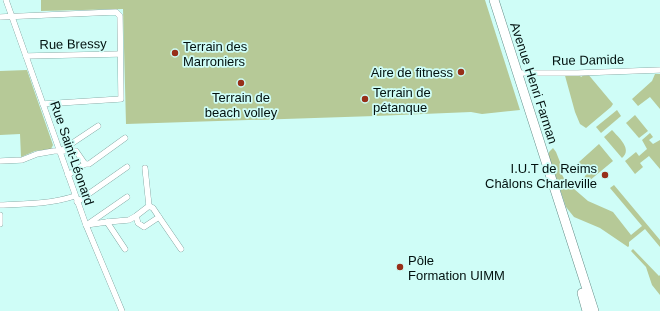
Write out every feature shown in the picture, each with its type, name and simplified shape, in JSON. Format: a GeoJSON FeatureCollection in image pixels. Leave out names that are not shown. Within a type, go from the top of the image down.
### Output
{"type":"FeatureCollection","features":[{"type":"Feature","properties":{"kind":"main road","name":"Avenue Henri Farman"},"geometry":{"type":"LineString","coordinates":[[489,0],[587,311]]}},
{"type":"Feature","properties":{"kind":"main road","name":"Avenue Henri Farman"},"geometry":{"type":"LineString","coordinates":[[494,0],[594,311]]}},
{"type":"Feature","properties":{"kind":"street","name":"Rue Saint-Léonard"},"geometry":{"type":"LineString","coordinates":[[6,0],[61,150],[76,199],[122,311]]}},
{"type":"Feature","properties":{"kind":"street"},"geometry":{"type":"LineString","coordinates":[[0,17],[116,12],[120,16],[121,99],[43,104]]}},
{"type":"Feature","properties":{"kind":"street","name":"Rue Bressy"},"geometry":{"type":"LineString","coordinates":[[26,56],[120,54]]}},
{"type":"Feature","properties":{"kind":"street","name":"Rue Damide"},"geometry":{"type":"LineString","coordinates":[[517,73],[578,73],[660,70]]}},
{"type":"Feature","properties":{"kind":"street"},"geometry":{"type":"LineString","coordinates":[[61,150],[98,126]]}},
{"type":"Feature","properties":{"kind":"street"},"geometry":{"type":"LineString","coordinates":[[68,175],[85,164],[89,164],[125,138]]}},
{"type":"Feature","properties":{"kind":"street"},"geometry":{"type":"LineString","coordinates":[[0,161],[22,160],[37,154],[61,150],[76,151],[85,164]]}},
{"type":"Feature","properties":{"kind":"street"},"geometry":{"type":"LineString","coordinates":[[0,205],[42,204],[76,199],[126,167]]}},
{"type":"Feature","properties":{"kind":"street"},"geometry":{"type":"LineString","coordinates":[[145,168],[149,206],[153,208],[181,249]]}},
{"type":"Feature","properties":{"kind":"street"},"geometry":{"type":"LineString","coordinates":[[86,225],[128,196]]}},
{"type":"Feature","properties":{"kind":"street"},"geometry":{"type":"LineString","coordinates":[[86,225],[130,220],[149,206]]}},
{"type":"Feature","properties":{"kind":"street"},"geometry":{"type":"LineString","coordinates":[[0,215],[0,224]]}},
{"type":"Feature","properties":{"kind":"street"},"geometry":{"type":"LineString","coordinates":[[136,216],[138,222],[144,228],[159,217]]}},
{"type":"Feature","properties":{"kind":"street"},"geometry":{"type":"LineString","coordinates":[[107,222],[126,249]]}},
{"type":"Feature","properties":{"kind":"green space"},"geometry":{"type":"Polygon","coordinates":[[[41,0],[485,0],[520,110],[482,114],[471,112],[126,124],[123,9],[41,11],[41,0]]]}},
{"type":"Feature","properties":{"kind":"green space"},"geometry":{"type":"Polygon","coordinates":[[[27,70],[53,145],[51,149],[35,151],[21,157],[20,134],[0,135],[0,71],[27,70]]]}},
{"type":"Feature","properties":{"kind":"green space"},"geometry":{"type":"Polygon","coordinates":[[[564,72],[578,73],[581,77],[587,73],[613,104],[586,128],[580,124],[575,112],[564,72]]]}},
{"type":"Feature","properties":{"kind":"green space"},"geometry":{"type":"Polygon","coordinates":[[[655,74],[660,74],[660,109],[650,97],[638,106],[632,99],[652,81],[655,74]]]}},
{"type":"Feature","properties":{"kind":"green space"},"geometry":{"type":"Polygon","coordinates":[[[617,110],[621,116],[601,133],[596,127],[617,110]]]}},
{"type":"Feature","properties":{"kind":"green space"},"geometry":{"type":"Polygon","coordinates":[[[635,115],[648,131],[639,138],[626,123],[635,115]]]}},
{"type":"Feature","properties":{"kind":"green space"},"geometry":{"type":"Polygon","coordinates":[[[612,130],[625,147],[626,151],[622,158],[604,137],[612,130]]]}},
{"type":"Feature","properties":{"kind":"green space"},"geometry":{"type":"Polygon","coordinates":[[[650,133],[653,137],[649,140],[653,144],[660,140],[660,169],[649,156],[640,163],[643,167],[635,174],[625,161],[636,152],[639,156],[647,149],[642,140],[650,133]]]}},
{"type":"Feature","properties":{"kind":"green space"},"geometry":{"type":"Polygon","coordinates":[[[599,144],[613,161],[589,181],[584,178],[587,173],[585,169],[582,168],[569,171],[599,144]]]}},
{"type":"Feature","properties":{"kind":"green space"},"geometry":{"type":"Polygon","coordinates":[[[553,148],[560,162],[561,173],[566,182],[588,201],[613,212],[631,235],[642,226],[610,188],[614,185],[660,240],[660,247],[645,229],[629,242],[628,247],[600,228],[574,217],[566,207],[549,156],[549,152],[553,148]]]}},
{"type":"Feature","properties":{"kind":"green space"},"geometry":{"type":"Polygon","coordinates":[[[633,249],[659,276],[660,275],[660,295],[652,285],[646,267],[631,251],[633,249]]]}},
{"type":"Feature","properties":{"kind":"place","name":"Terrain des Marroniers"},"geometry":{"type":"Point","coordinates":[175,53]}},
{"type":"Feature","properties":{"kind":"place","name":"Aire de fitness"},"geometry":{"type":"Point","coordinates":[461,72]}},
{"type":"Feature","properties":{"kind":"place","name":"Terrain de beach volley"},"geometry":{"type":"Point","coordinates":[241,83]}},
{"type":"Feature","properties":{"kind":"place","name":"Terrain de pétanque"},"geometry":{"type":"Point","coordinates":[365,99]}},
{"type":"Feature","properties":{"kind":"place","name":"I.U.T de Reims Châlons Charleville"},"geometry":{"type":"Point","coordinates":[605,175]}},
{"type":"Feature","properties":{"kind":"place","name":"Pôle Formation UIMM"},"geometry":{"type":"Point","coordinates":[400,267]}}]}
